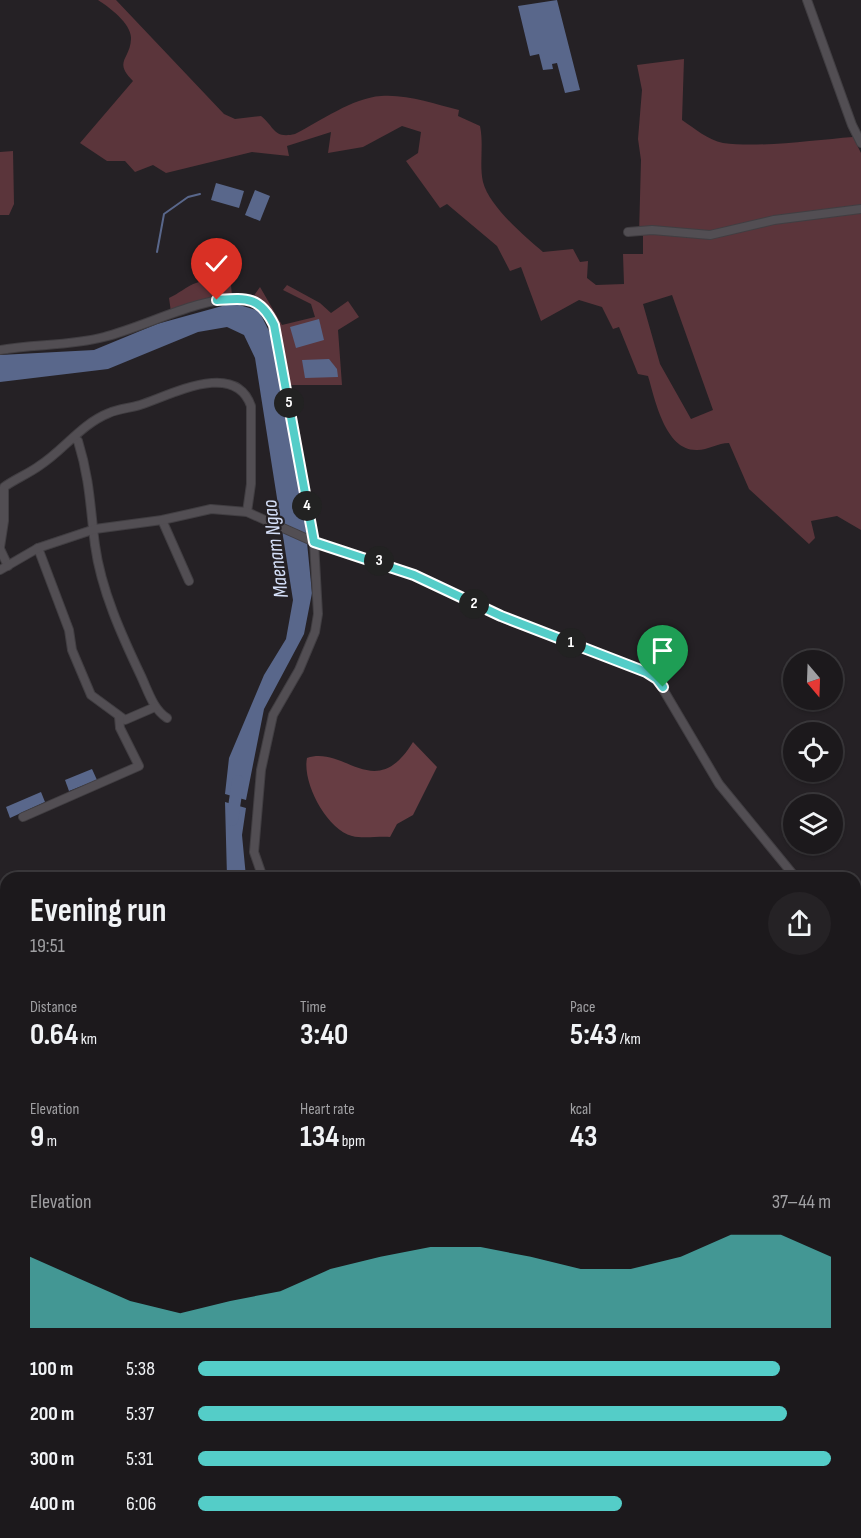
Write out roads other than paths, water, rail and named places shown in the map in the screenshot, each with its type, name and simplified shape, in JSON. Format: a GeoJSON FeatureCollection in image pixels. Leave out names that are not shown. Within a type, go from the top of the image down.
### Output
{"type":"FeatureCollection","features":[{"type":"Feature","properties":{"kind":"street"},"geometry":{"type":"LineString","coordinates":[[807,0],[852,125],[861,143]]}},
{"type":"Feature","properties":{"kind":"street"},"geometry":{"type":"LineString","coordinates":[[628,232],[652,230],[710,236],[774,220],[861,209]]}},
{"type":"Feature","properties":{"kind":"street"},"geometry":{"type":"LineString","coordinates":[[0,350],[69,344],[104,337],[217,300],[242,298],[253,300],[268,313],[274,325],[313,541],[317,626],[299,670],[273,715],[261,770],[254,852],[260,872]]}},
{"type":"Feature","properties":{"kind":"street"},"geometry":{"type":"LineString","coordinates":[[8,566],[0,548],[4,520],[4,487],[41,465],[108,413],[199,384],[213,381],[237,388],[251,405],[251,484],[247,512]]}},
{"type":"Feature","properties":{"kind":"street"},"geometry":{"type":"LineString","coordinates":[[74,438],[78,441],[89,478],[96,546],[110,602],[125,643],[156,707],[167,718]]}},
{"type":"Feature","properties":{"kind":"street"},"geometry":{"type":"LineString","coordinates":[[0,570],[38,548],[95,529],[162,520],[212,509],[247,512],[313,541],[405,571],[501,616],[646,672],[657,679],[719,784],[791,872]]}},
{"type":"Feature","properties":{"kind":"street"},"geometry":{"type":"LineString","coordinates":[[162,520],[189,581]]}},
{"type":"Feature","properties":{"kind":"street"},"geometry":{"type":"LineString","coordinates":[[38,548],[69,630],[72,650],[91,695],[119,717],[131,719],[156,707]]}},
{"type":"Feature","properties":{"kind":"street"},"geometry":{"type":"LineString","coordinates":[[23,817],[139,765],[120,728],[119,717]]}},
{"type":"Feature","properties":{"kind":"water"},"geometry":{"type":"Polygon","coordinates":[[[557,0],[580,90],[565,93],[557,63],[552,64],[553,69],[543,70],[539,54],[530,56],[518,6],[557,0]]]}},
{"type":"Feature","properties":{"kind":"water"},"geometry":{"type":"Polygon","coordinates":[[[216,183],[244,191],[239,208],[211,200],[216,183]]]}},
{"type":"Feature","properties":{"kind":"water"},"geometry":{"type":"Polygon","coordinates":[[[255,190],[270,196],[260,221],[245,215],[255,190]]]}},
{"type":"Feature","properties":{"kind":"water"},"geometry":{"type":"Polygon","coordinates":[[[233,303],[259,311],[270,333],[303,502],[312,593],[304,634],[264,709],[246,800],[225,794],[229,758],[264,675],[286,639],[293,600],[255,358],[244,335],[227,327],[198,332],[108,369],[0,382],[0,355],[94,350],[157,324],[233,303]]]}},
{"type":"Feature","properties":{"kind":"water"},"geometry":{"type":"Polygon","coordinates":[[[319,319],[324,340],[296,348],[290,327],[319,319]]]}},
{"type":"Feature","properties":{"kind":"water"},"geometry":{"type":"Polygon","coordinates":[[[329,359],[337,369],[338,377],[305,378],[302,360],[329,359]]]}},
{"type":"Feature","properties":{"kind":"water"},"geometry":{"type":"Polygon","coordinates":[[[92,769],[97,780],[69,791],[65,780],[92,769]]]}},
{"type":"Feature","properties":{"kind":"water"},"geometry":{"type":"Polygon","coordinates":[[[41,792],[45,802],[10,818],[6,807],[41,792]]]}},
{"type":"Feature","properties":{"kind":"water"},"geometry":{"type":"Polygon","coordinates":[[[225,802],[246,808],[242,835],[246,872],[227,872],[225,802]]]}},
{"type":"Feature","properties":{"kind":"waterway"},"geometry":{"type":"LineString","coordinates":[[157,252],[164,214],[188,197],[200,194]]}},
{"type":"Feature","properties":{"kind":"waterway","name":"Maenam Ngao"},"geometry":{"type":"LineString","coordinates":[[232,820],[238,781]]}}]}
